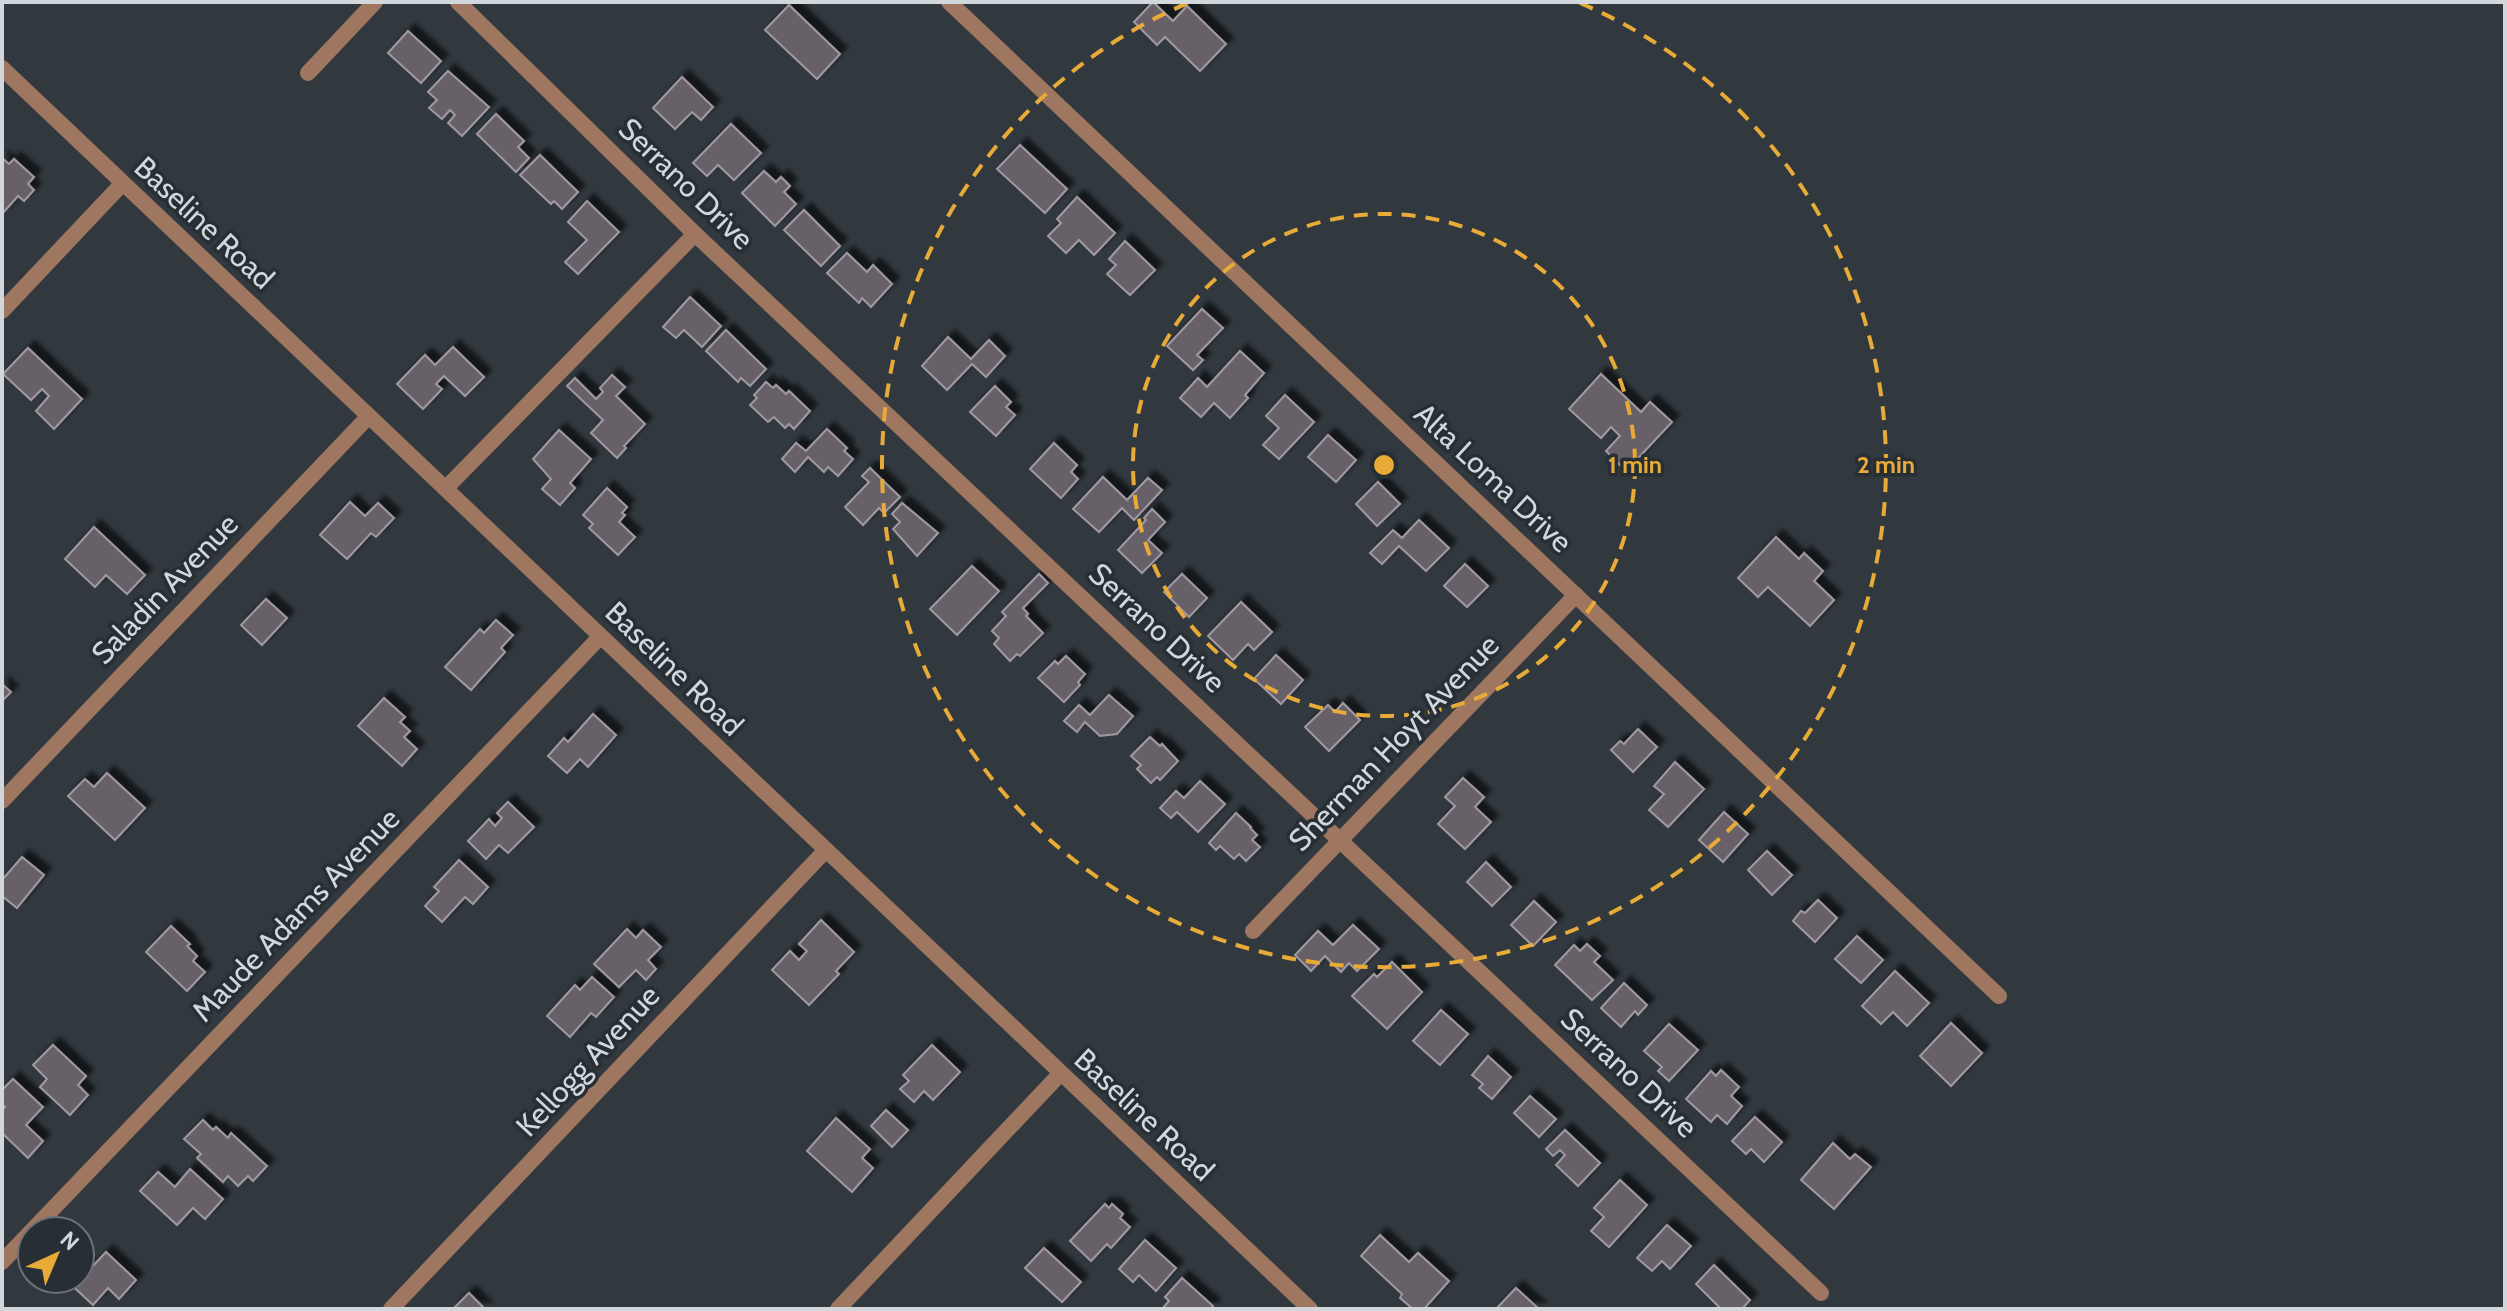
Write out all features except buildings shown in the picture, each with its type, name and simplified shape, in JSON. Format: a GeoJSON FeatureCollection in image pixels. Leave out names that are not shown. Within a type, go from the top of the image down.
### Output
{"type":"FeatureCollection","features":[{"type":"Feature","properties":{"kind":"street"},"geometry":{"type":"LineString","coordinates":[[308,73],[375,2]]}},
{"type":"Feature","properties":{"kind":"street","name":"Serrano Drive"},"geometry":{"type":"LineString","coordinates":[[458,2],[695,234],[1821,1293]]}},
{"type":"Feature","properties":{"kind":"street","name":"Alta Loma Drive"},"geometry":{"type":"LineString","coordinates":[[949,2],[1999,996]]}},
{"type":"Feature","properties":{"kind":"street","name":"Baseline Road"},"geometry":{"type":"LineString","coordinates":[[2,68],[1060,1074],[1298,1305]]}},
{"type":"Feature","properties":{"kind":"street"},"geometry":{"type":"LineString","coordinates":[[2,311],[122,184]]}},
{"type":"Feature","properties":{"kind":"street"},"geometry":{"type":"LineString","coordinates":[[446,488],[695,234]]}},
{"type":"Feature","properties":{"kind":"street","name":"Saladin Avenue"},"geometry":{"type":"LineString","coordinates":[[2,801],[369,416]]}},
{"type":"Feature","properties":{"kind":"street","name":"Sherman Hoyt Avenue"},"geometry":{"type":"LineString","coordinates":[[1253,931],[1576,595]]}},
{"type":"Feature","properties":{"kind":"street","name":"Maude Adams Avenue"},"geometry":{"type":"LineString","coordinates":[[2,1262],[600,637]]}},
{"type":"Feature","properties":{"kind":"street","name":"Kellogg Avenue"},"geometry":{"type":"LineString","coordinates":[[391,1309],[825,851]]}},
{"type":"Feature","properties":{"kind":"street"},"geometry":{"type":"LineString","coordinates":[[838,1309],[1060,1074]]}}]}
